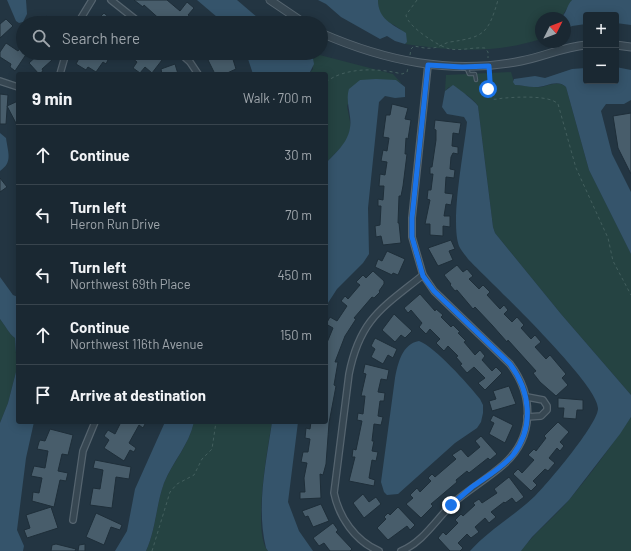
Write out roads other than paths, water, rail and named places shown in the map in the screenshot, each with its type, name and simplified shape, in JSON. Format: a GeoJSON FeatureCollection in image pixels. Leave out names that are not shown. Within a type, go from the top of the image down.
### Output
{"type":"FeatureCollection","features":[{"type":"Feature","properties":{"kind":"street"},"geometry":{"type":"LineString","coordinates":[[82,16],[92,0]]}},
{"type":"Feature","properties":{"kind":"street"},"geometry":{"type":"LineString","coordinates":[[111,0],[131,16]]}},
{"type":"Feature","properties":{"kind":"street"},"geometry":{"type":"LineString","coordinates":[[270,0],[294,16]]}},
{"type":"Feature","properties":{"kind":"street"},"geometry":{"type":"LineString","coordinates":[[328,36],[375,54],[428,65],[466,67],[489,66],[522,61],[562,49],[583,46]]}},
{"type":"Feature","properties":{"kind":"street"},"geometry":{"type":"LineString","coordinates":[[619,45],[631,47]]}},
{"type":"Feature","properties":{"kind":"street"},"geometry":{"type":"LineString","coordinates":[[61,72],[64,60]]}},
{"type":"Feature","properties":{"kind":"street"},"geometry":{"type":"LineString","coordinates":[[188,60],[197,72]]}},
{"type":"Feature","properties":{"kind":"street"},"geometry":{"type":"LineString","coordinates":[[401,551],[418,541],[451,505],[503,465],[513,455],[521,442],[528,408],[527,397],[518,375],[510,364],[434,291],[423,276],[412,237],[412,218],[428,65]]}},
{"type":"Feature","properties":{"kind":"street"},"geometry":{"type":"LineString","coordinates":[[0,81],[16,86]]}},
{"type":"Feature","properties":{"kind":"street"},"geometry":{"type":"LineString","coordinates":[[379,551],[361,541],[343,517],[337,506],[334,493],[349,374],[353,355],[359,338],[369,323],[380,309],[423,276]]}},
{"type":"Feature","properties":{"kind":"street"},"geometry":{"type":"LineString","coordinates":[[527,397],[543,400],[547,406],[547,410],[541,416],[527,417]]}},
{"type":"Feature","properties":{"kind":"street"},"geometry":{"type":"LineString","coordinates":[[73,520],[83,451],[94,424]]}},
{"type":"Feature","properties":{"kind":"lane"},"geometry":{"type":"LineString","coordinates":[[466,67],[469,74],[474,74],[476,80]]}},
{"type":"Feature","properties":{"kind":"water"},"geometry":{"type":"Polygon","coordinates":[[[7,0],[26,0],[27,14],[26,16],[16,16],[16,21],[7,0]]]}},
{"type":"Feature","properties":{"kind":"water"},"geometry":{"type":"Polygon","coordinates":[[[197,0],[237,0],[256,16],[216,16],[197,0]]]}},
{"type":"Feature","properties":{"kind":"water"},"geometry":{"type":"Polygon","coordinates":[[[318,0],[378,0],[380,12],[391,24],[406,33],[407,42],[405,44],[395,41],[387,36],[380,39],[341,17],[326,4],[318,0]]]}},
{"type":"Feature","properties":{"kind":"water"},"geometry":{"type":"Polygon","coordinates":[[[572,0],[631,0],[631,25],[619,23],[619,12],[583,12],[583,24],[571,27],[571,12],[565,12],[572,0]]]}},
{"type":"Feature","properties":{"kind":"water"},"geometry":{"type":"Polygon","coordinates":[[[248,60],[313,60],[314,64],[310,72],[252,72],[248,60]]]}},
{"type":"Feature","properties":{"kind":"water"},"geometry":{"type":"Polygon","coordinates":[[[583,68],[583,84],[619,84],[619,68],[631,70],[631,100],[624,104],[606,104],[601,111],[612,154],[631,192],[631,254],[589,170],[566,87],[559,83],[532,87],[515,85],[513,82],[514,79],[535,76],[545,78],[572,69],[583,68]]]}},
{"type":"Feature","properties":{"kind":"water"},"geometry":{"type":"Polygon","coordinates":[[[360,80],[396,80],[405,87],[405,97],[395,98],[385,96],[379,102],[368,208],[369,254],[363,263],[337,289],[328,303],[328,161],[344,143],[347,137],[350,124],[348,93],[349,89],[360,80]]]}},
{"type":"Feature","properties":{"kind":"water"},"geometry":{"type":"Polygon","coordinates":[[[453,85],[478,106],[495,233],[561,314],[631,395],[631,417],[620,434],[569,500],[532,537],[521,551],[470,551],[485,536],[535,496],[560,467],[590,428],[596,417],[598,409],[594,397],[563,357],[542,333],[468,259],[459,246],[456,220],[458,186],[467,122],[464,117],[447,114],[442,107],[445,91],[453,85]]]}},
{"type":"Feature","properties":{"kind":"water"},"geometry":{"type":"Polygon","coordinates":[[[0,133],[6,138],[9,157],[7,164],[0,171],[0,133]]]}},
{"type":"Feature","properties":{"kind":"water"},"geometry":{"type":"Polygon","coordinates":[[[0,277],[13,295],[16,296],[16,353],[15,338],[0,319],[0,277]]]}},
{"type":"Feature","properties":{"kind":"water"},"geometry":{"type":"Polygon","coordinates":[[[419,341],[434,350],[468,384],[480,399],[483,405],[483,413],[481,422],[477,428],[455,443],[398,494],[387,495],[384,492],[381,482],[396,372],[399,360],[405,350],[408,346],[419,341]]]}},
{"type":"Feature","properties":{"kind":"water"},"geometry":{"type":"Polygon","coordinates":[[[16,372],[16,424],[34,424],[26,458],[17,530],[24,546],[23,551],[0,551],[0,423],[8,403],[16,372]]]}},
{"type":"Feature","properties":{"kind":"water"},"geometry":{"type":"Polygon","coordinates":[[[164,424],[194,424],[185,446],[164,483],[152,534],[146,551],[115,551],[127,531],[135,489],[164,424]]]}},
{"type":"Feature","properties":{"kind":"water"},"geometry":{"type":"Polygon","coordinates":[[[272,424],[298,424],[288,502],[299,531],[313,551],[268,551],[266,548],[262,516],[265,469],[272,424]]]}}]}
